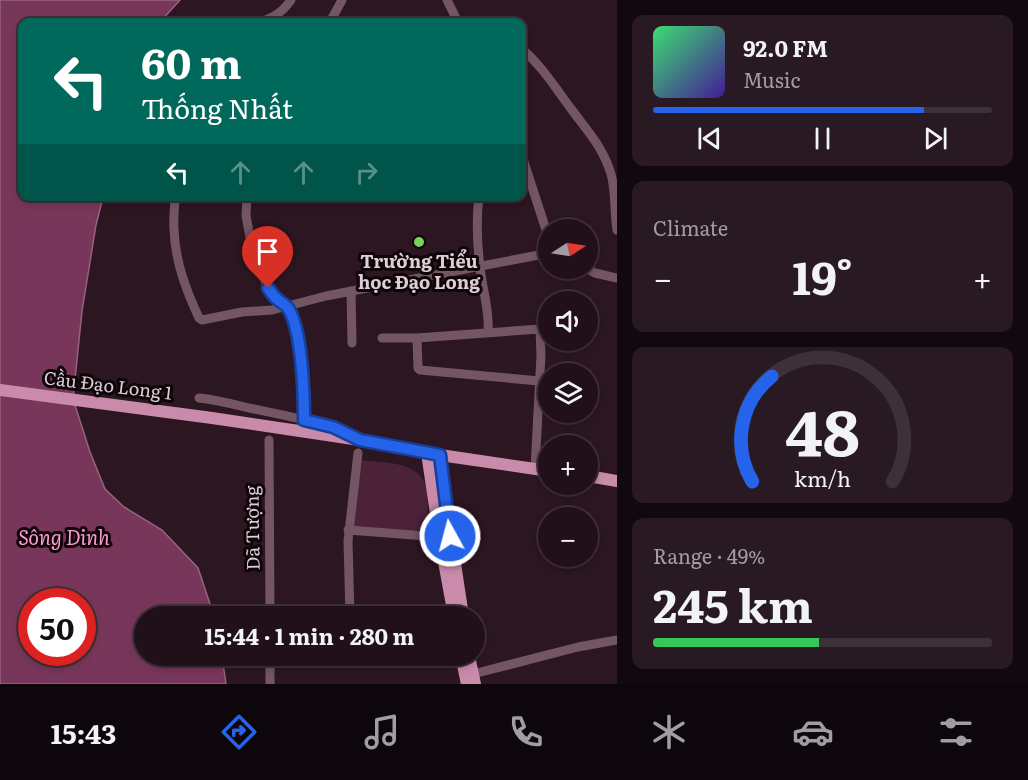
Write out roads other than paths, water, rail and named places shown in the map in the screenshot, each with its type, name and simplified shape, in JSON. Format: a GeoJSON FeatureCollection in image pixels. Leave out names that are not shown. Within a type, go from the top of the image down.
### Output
{"type":"FeatureCollection","features":[{"type":"Feature","properties":{"kind":"main road","name":"Cầu Đạo Long 1"},"geometry":{"type":"LineString","coordinates":[[0,390],[212,418],[359,446],[536,468]]}},
{"type":"Feature","properties":{"kind":"main road"},"geometry":{"type":"LineString","coordinates":[[427,453],[445,537],[454,591],[454,606]]}},
{"type":"Feature","properties":{"kind":"main road"},"geometry":{"type":"LineString","coordinates":[[440,455],[445,537]]}},
{"type":"Feature","properties":{"kind":"main road"},"geometry":{"type":"LineString","coordinates":[[598,478],[617,481]]}},
{"type":"Feature","properties":{"kind":"main road"},"geometry":{"type":"LineString","coordinates":[[454,591],[459,606]]}},
{"type":"Feature","properties":{"kind":"street"},"geometry":{"type":"LineString","coordinates":[[270,18],[285,10],[291,0]]}},
{"type":"Feature","properties":{"kind":"street"},"geometry":{"type":"LineString","coordinates":[[332,18],[342,0]]}},
{"type":"Feature","properties":{"kind":"street"},"geometry":{"type":"LineString","coordinates":[[447,0],[456,18]]}},
{"type":"Feature","properties":{"kind":"street"},"geometry":{"type":"LineString","coordinates":[[526,52],[550,77],[605,156],[611,176],[617,230]]}},
{"type":"Feature","properties":{"kind":"street"},"geometry":{"type":"LineString","coordinates":[[526,168],[542,219]]}},
{"type":"Feature","properties":{"kind":"street"},"geometry":{"type":"LineString","coordinates":[[175,201],[173,228],[175,249],[180,270],[199,318],[202,320],[242,312],[273,310],[351,291],[538,255]]}},
{"type":"Feature","properties":{"kind":"street"},"geometry":{"type":"LineString","coordinates":[[247,201],[246,216],[251,243],[259,267],[268,288],[278,300],[287,306],[293,320],[303,383],[304,420]]}},
{"type":"Feature","properties":{"kind":"street"},"geometry":{"type":"LineString","coordinates":[[478,201],[476,219],[488,332]]}},
{"type":"Feature","properties":{"kind":"street"},"geometry":{"type":"LineString","coordinates":[[598,273],[617,278]]}},
{"type":"Feature","properties":{"kind":"street"},"geometry":{"type":"LineString","coordinates":[[351,291],[352,343]]}},
{"type":"Feature","properties":{"kind":"street"},"geometry":{"type":"LineString","coordinates":[[382,338],[417,338],[540,328],[540,363]]}},
{"type":"Feature","properties":{"kind":"street"},"geometry":{"type":"LineString","coordinates":[[417,338],[417,363],[420,370],[538,381]]}},
{"type":"Feature","properties":{"kind":"street"},"geometry":{"type":"LineString","coordinates":[[199,398],[216,399],[333,427],[359,446],[348,530],[349,606]]}},
{"type":"Feature","properties":{"kind":"street"},"geometry":{"type":"LineString","coordinates":[[536,468],[538,410]]}},
{"type":"Feature","properties":{"kind":"street","name":"Dã Tượng"},"geometry":{"type":"LineString","coordinates":[[269,440],[270,606]]}},
{"type":"Feature","properties":{"kind":"street"},"geometry":{"type":"LineString","coordinates":[[348,530],[445,537]]}},
{"type":"Feature","properties":{"kind":"street"},"geometry":{"type":"LineString","coordinates":[[470,680],[578,647],[617,640]]}},
{"type":"Feature","properties":{"kind":"street"},"geometry":{"type":"LineString","coordinates":[[270,666],[270,684]]}},
{"type":"Feature","properties":{"kind":"water","name":"Sông Dinh"},"geometry":{"type":"Polygon","coordinates":[[[0,0],[180,0],[164,18],[18,18],[18,201],[102,201],[82,311],[73,399],[105,489],[124,507],[162,530],[198,568],[211,606],[134,606],[134,666],[223,666],[226,684],[0,684],[0,0]]]}},
{"type":"Feature","properties":{"kind":"place","name":"Trường Tiểu học Đạo Long"},"geometry":{"type":"Point","coordinates":[419,242]}}]}
